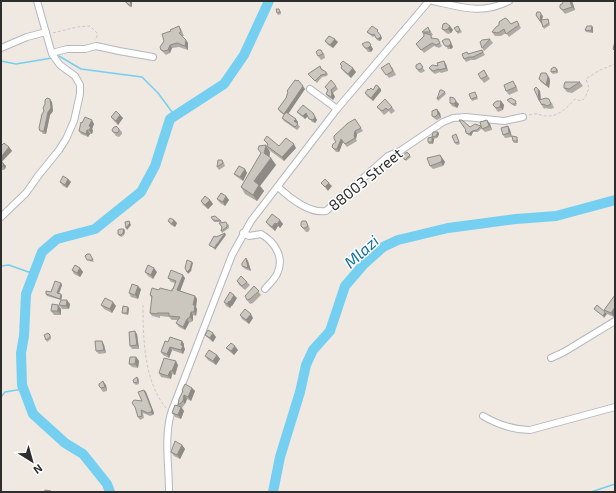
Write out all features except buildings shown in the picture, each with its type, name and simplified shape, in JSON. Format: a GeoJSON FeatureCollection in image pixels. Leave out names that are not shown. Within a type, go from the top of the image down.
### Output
{"type":"FeatureCollection","features":[{"type":"Feature","properties":{"kind":"street"},"geometry":{"type":"LineString","coordinates":[[1,217],[26,193],[59,150],[74,121],[80,94],[80,85],[75,76],[60,65],[53,56],[37,1]]}},
{"type":"Feature","properties":{"kind":"street"},"geometry":{"type":"LineString","coordinates":[[169,492],[166,441],[168,423],[232,255],[243,233],[337,109],[429,1]]}},
{"type":"Feature","properties":{"kind":"street"},"geometry":{"type":"LineString","coordinates":[[433,1],[479,9],[498,6],[509,1]]}},
{"type":"Feature","properties":{"kind":"street"},"geometry":{"type":"LineString","coordinates":[[2,46],[46,32]]}},
{"type":"Feature","properties":{"kind":"street"},"geometry":{"type":"LineString","coordinates":[[53,56],[56,52],[66,49],[85,50],[96,46],[153,57]]}},
{"type":"Feature","properties":{"kind":"street"},"geometry":{"type":"LineString","coordinates":[[310,89],[337,109]]}},
{"type":"Feature","properties":{"kind":"street","name":"88003 Street"},"geometry":{"type":"LineString","coordinates":[[278,187],[288,196],[317,212],[326,211],[388,156],[400,151],[449,119],[461,117],[504,121],[523,117]]}},
{"type":"Feature","properties":{"kind":"street"},"geometry":{"type":"LineString","coordinates":[[243,233],[249,236],[261,234],[272,242],[277,250],[280,258],[279,270],[274,279],[265,289]]}},
{"type":"Feature","properties":{"kind":"street"},"geometry":{"type":"LineString","coordinates":[[551,358],[569,350],[615,321]]}},
{"type":"Feature","properties":{"kind":"street"},"geometry":{"type":"LineString","coordinates":[[483,416],[506,426],[530,430],[615,407]]}},
{"type":"Feature","properties":{"kind":"path"},"geometry":{"type":"LineString","coordinates":[[46,32],[51,33],[77,27],[90,26],[98,35],[96,40],[92,43]]}},
{"type":"Feature","properties":{"kind":"path"},"geometry":{"type":"LineString","coordinates":[[523,117],[537,113],[552,116],[562,110],[575,98],[581,100],[585,98],[589,88],[586,79],[600,70],[615,64]]}},
{"type":"Feature","properties":{"kind":"path"},"geometry":{"type":"LineString","coordinates":[[143,305],[144,334],[150,374],[161,402],[171,413]]}},
{"type":"Feature","properties":{"kind":"waterway"},"geometry":{"type":"LineString","coordinates":[[110,492],[107,484],[83,454],[65,443],[33,414],[22,385],[21,353],[24,336],[26,294],[42,252],[57,239],[95,229],[141,192],[155,166],[170,119],[224,84],[244,55],[269,1]]}},
{"type":"Feature","properties":{"kind":"waterway"},"geometry":{"type":"LineString","coordinates":[[59,56],[81,69],[142,77],[158,93],[175,116]]}},
{"type":"Feature","properties":{"kind":"waterway"},"geometry":{"type":"LineString","coordinates":[[1,61],[16,64],[52,58]]}},
{"type":"Feature","properties":{"kind":"waterway","name":"Mlazi"},"geometry":{"type":"LineString","coordinates":[[273,492],[280,457],[300,392],[306,365],[313,350],[330,331],[345,286],[364,264],[383,247],[398,240],[448,228],[516,219],[556,216],[615,200]]}},
{"type":"Feature","properties":{"kind":"waterway"},"geometry":{"type":"LineString","coordinates":[[1,266],[9,265],[34,274]]}},
{"type":"Feature","properties":{"kind":"waterway"},"geometry":{"type":"LineString","coordinates":[[1,397],[5,392],[23,389]]}},
{"type":"Feature","properties":{"kind":"waterway"},"geometry":{"type":"LineString","coordinates":[[591,492],[615,484]]}}]}
